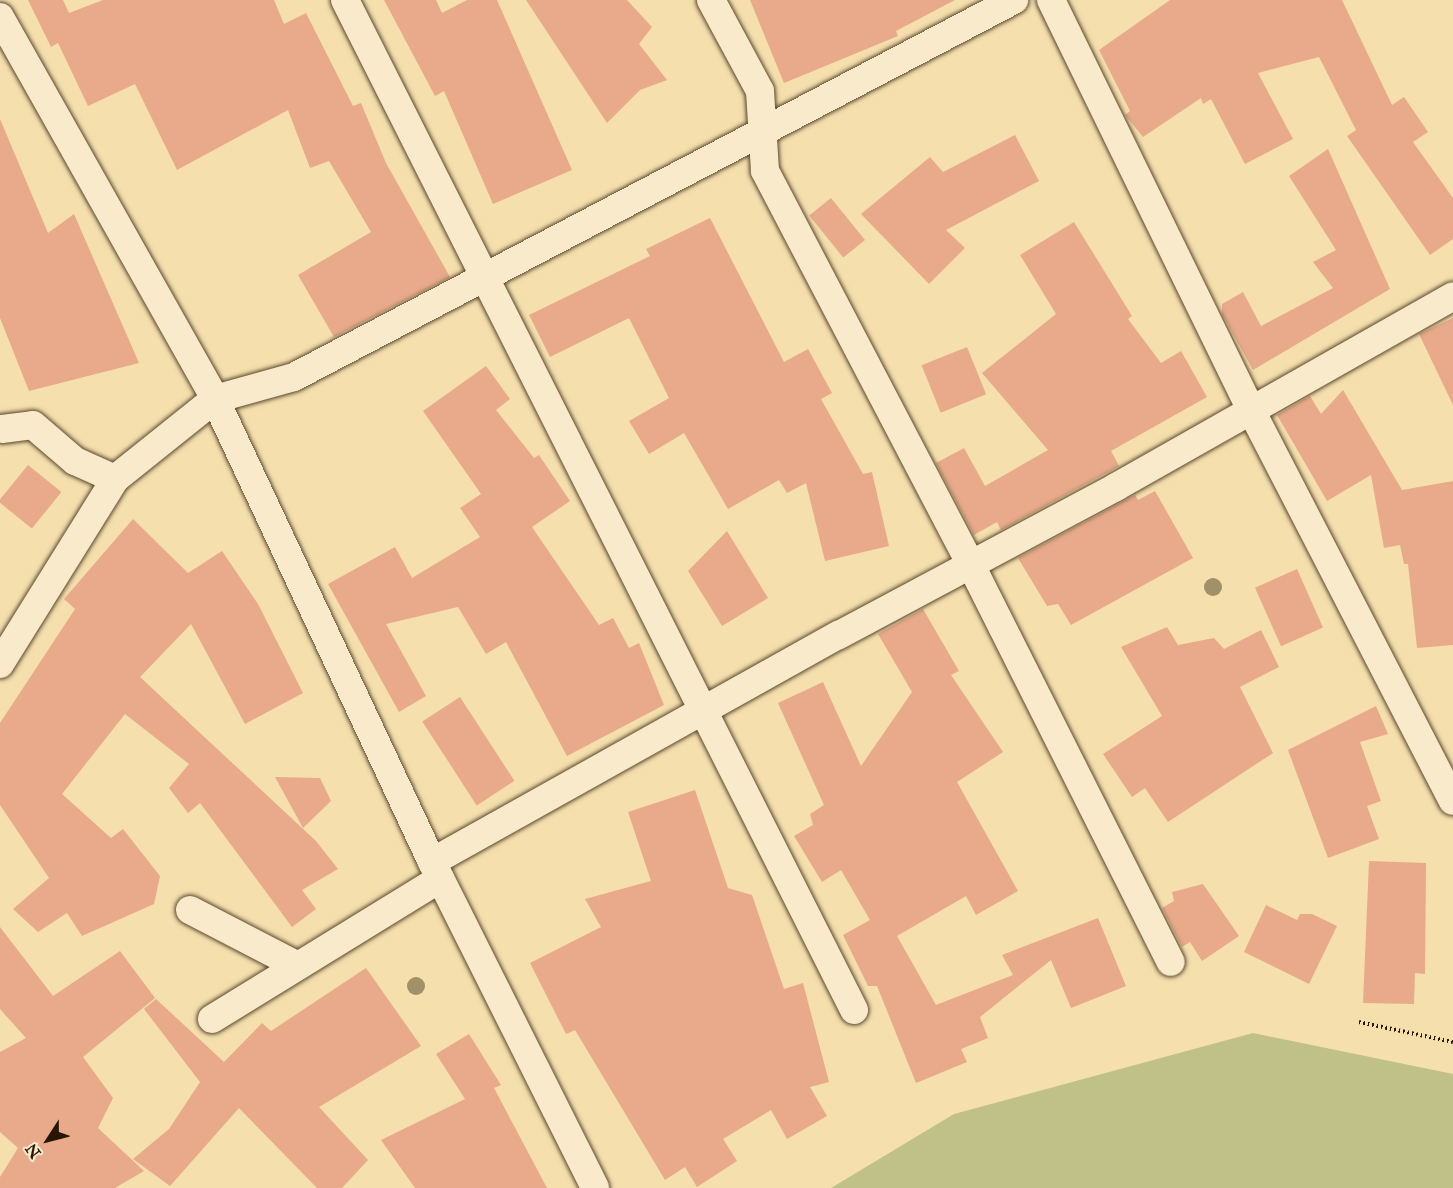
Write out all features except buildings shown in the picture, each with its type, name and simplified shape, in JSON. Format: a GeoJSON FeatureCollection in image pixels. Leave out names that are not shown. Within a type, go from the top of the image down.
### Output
{"type":"FeatureCollection","features":[{"type":"Feature","properties":{"kind":"street"},"geometry":{"type":"LineString","coordinates":[[345,0],[706,710],[854,1010]]}},
{"type":"Feature","properties":{"kind":"street"},"geometry":{"type":"LineString","coordinates":[[711,0],[760,91],[765,171],[972,567],[1171,962]]}},
{"type":"Feature","properties":{"kind":"street"},"geometry":{"type":"LineString","coordinates":[[0,664],[115,479],[215,399],[294,377],[486,274],[1014,0]]}},
{"type":"Feature","properties":{"kind":"street"},"geometry":{"type":"LineString","coordinates":[[1051,0],[1250,408],[1453,801]]}},
{"type":"Feature","properties":{"kind":"street"},"geometry":{"type":"LineString","coordinates":[[0,17],[215,399],[436,870],[595,1188]]}},
{"type":"Feature","properties":{"kind":"street"},"geometry":{"type":"LineString","coordinates":[[212,1019],[436,870],[706,710],[972,567],[1250,408],[1453,296]]}},
{"type":"Feature","properties":{"kind":"street"},"geometry":{"type":"LineString","coordinates":[[2,429],[33,425],[75,461],[115,479]]}},
{"type":"Feature","properties":{"kind":"street"},"geometry":{"type":"LineString","coordinates":[[190,910],[296,965]]}},
{"type":"Feature","properties":{"kind":"path"},"geometry":{"type":"LineString","coordinates":[[1359,1023],[1453,1042]]}},
{"type":"Feature","properties":{"kind":"green space"},"geometry":{"type":"Polygon","coordinates":[[[1253,1033],[1453,1074],[1453,1188],[831,1188],[954,1114],[1253,1033]]]}}]}
